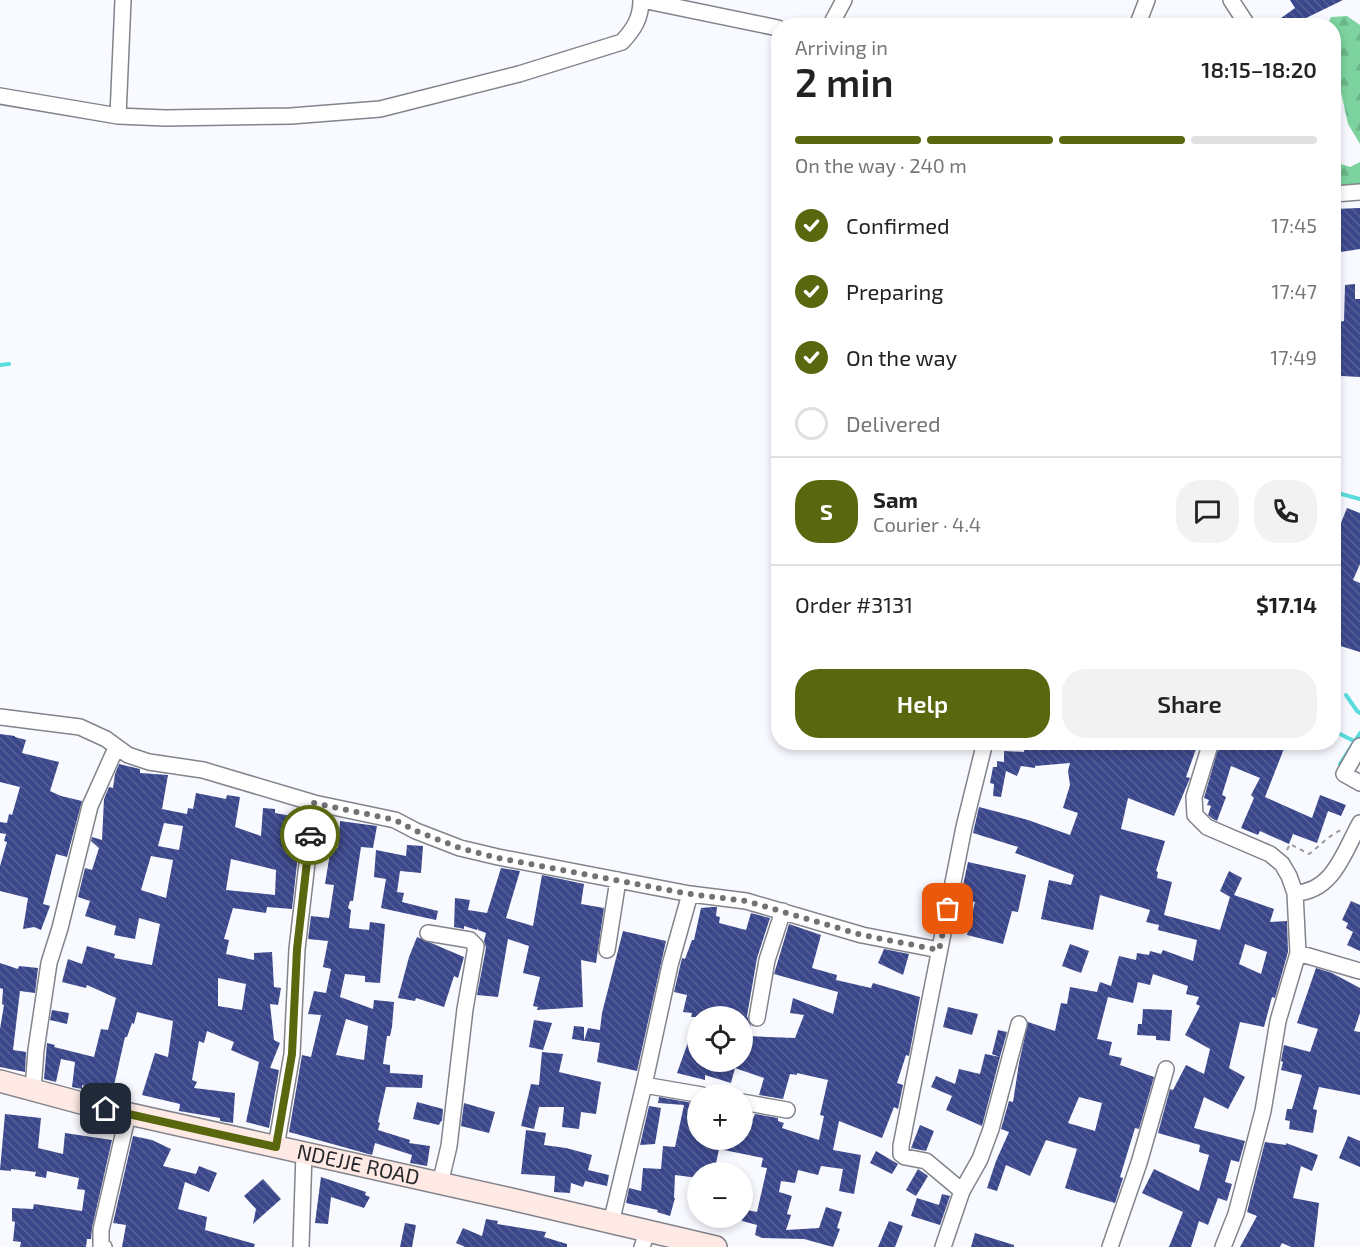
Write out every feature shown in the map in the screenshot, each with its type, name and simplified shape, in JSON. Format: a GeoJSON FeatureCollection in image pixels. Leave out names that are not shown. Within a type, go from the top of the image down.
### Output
{"type":"FeatureCollection","features":[{"type":"Feature","properties":{"kind":"street"},"geometry":{"type":"LineString","coordinates":[[118,116],[123,0]]}},
{"type":"Feature","properties":{"kind":"street"},"geometry":{"type":"LineString","coordinates":[[0,96],[118,116],[165,118],[268,116],[380,109],[519,74],[622,42],[634,29],[640,16],[641,0],[771,26]]}},
{"type":"Feature","properties":{"kind":"street"},"geometry":{"type":"LineString","coordinates":[[834,18],[844,0]]}},
{"type":"Feature","properties":{"kind":"street"},"geometry":{"type":"LineString","coordinates":[[1140,18],[1147,0]]}},
{"type":"Feature","properties":{"kind":"street"},"geometry":{"type":"LineString","coordinates":[[1231,0],[1243,18]]}},
{"type":"Feature","properties":{"kind":"street"},"geometry":{"type":"LineString","coordinates":[[1341,193],[1360,192]]}},
{"type":"Feature","properties":{"kind":"street"},"geometry":{"type":"LineString","coordinates":[[0,717],[80,727],[100,736],[116,748],[149,762],[203,770],[314,803],[395,820],[460,848],[498,858],[690,894],[746,901],[862,935],[939,950]]}},
{"type":"Feature","properties":{"kind":"street"},"geometry":{"type":"LineString","coordinates":[[1360,746],[1344,774],[1360,783]]}},
{"type":"Feature","properties":{"kind":"street"},"geometry":{"type":"LineString","coordinates":[[33,1090],[36,1050],[49,963],[90,806],[116,748]]}},
{"type":"Feature","properties":{"kind":"street"},"geometry":{"type":"LineString","coordinates":[[962,1191],[926,1161],[904,1157],[901,1154],[901,1146],[964,827],[983,750]]}},
{"type":"Feature","properties":{"kind":"street"},"geometry":{"type":"LineString","coordinates":[[1209,750],[1194,797],[1195,815],[1207,827],[1270,854],[1282,864],[1295,893],[1298,953],[1278,1021],[1263,1111],[1236,1214],[1223,1247]]}},
{"type":"Feature","properties":{"kind":"street"},"geometry":{"type":"LineString","coordinates":[[276,1147],[292,1054],[297,949],[314,803]]}},
{"type":"Feature","properties":{"kind":"street"},"geometry":{"type":"LineString","coordinates":[[1295,893],[1321,886],[1332,876],[1355,825]]}},
{"type":"Feature","properties":{"kind":"street"},"geometry":{"type":"LineString","coordinates":[[607,950],[618,880]]}},
{"type":"Feature","properties":{"kind":"street"},"geometry":{"type":"LineString","coordinates":[[611,1223],[670,965],[690,894]]}},
{"type":"Feature","properties":{"kind":"street"},"geometry":{"type":"LineString","coordinates":[[757,1018],[767,960],[783,911]]}},
{"type":"Feature","properties":{"kind":"street"},"geometry":{"type":"LineString","coordinates":[[428,933],[470,940],[476,946],[465,1009],[449,1146],[440,1184]]}},
{"type":"Feature","properties":{"kind":"street"},"geometry":{"type":"LineString","coordinates":[[1298,953],[1360,971]]}},
{"type":"Feature","properties":{"kind":"street"},"geometry":{"type":"LineString","coordinates":[[943,1247],[962,1191],[980,1159],[991,1129],[1019,1024]]}},
{"type":"Feature","properties":{"kind":"street"},"geometry":{"type":"LineString","coordinates":[[1110,1247],[1139,1163],[1166,1069]]}},
{"type":"Feature","properties":{"kind":"street","name":"NDEJJE ROAD"},"geometry":{"type":"LineString","coordinates":[[0,1081],[128,1113],[611,1223],[644,1239],[716,1247]]}},
{"type":"Feature","properties":{"kind":"street"},"geometry":{"type":"LineString","coordinates":[[644,1085],[687,1092]]}},
{"type":"Feature","properties":{"kind":"street"},"geometry":{"type":"LineString","coordinates":[[753,1104],[787,1110]]}},
{"type":"Feature","properties":{"kind":"street"},"geometry":{"type":"LineString","coordinates":[[104,1247],[101,1245],[100,1230],[128,1113]]}},
{"type":"Feature","properties":{"kind":"street"},"geometry":{"type":"LineString","coordinates":[[301,1247],[304,1153]]}},
{"type":"Feature","properties":{"kind":"path"},"geometry":{"type":"LineString","coordinates":[[1278,846],[1288,850],[1290,844],[1309,854],[1321,846],[1330,835],[1355,825]]}},
{"type":"Feature","properties":{"kind":"green space"},"geometry":{"type":"Polygon","coordinates":[[[1347,16],[1360,25],[1360,144],[1348,124],[1341,92],[1341,18],[1331,17],[1347,16]]]}},
{"type":"Feature","properties":{"kind":"green space"},"geometry":{"type":"Polygon","coordinates":[[[1360,162],[1360,185],[1341,186],[1341,164],[1350,167],[1360,162]]]}},
{"type":"Feature","properties":{"kind":"building"},"geometry":{"type":"Polygon","coordinates":[[[1290,0],[1343,0],[1306,18],[1281,18],[1295,8],[1290,0]]]}},
{"type":"Feature","properties":{"kind":"building"},"geometry":{"type":"Polygon","coordinates":[[[1360,208],[1360,249],[1341,252],[1341,209],[1360,208]]]}},
{"type":"Feature","properties":{"kind":"building"},"geometry":{"type":"Polygon","coordinates":[[[1355,284],[1355,299],[1360,299],[1360,377],[1341,376],[1341,322],[1344,321],[1345,285],[1355,284]]]}},
{"type":"Feature","properties":{"kind":"building"},"geometry":{"type":"Polygon","coordinates":[[[1347,508],[1360,513],[1360,564],[1353,580],[1360,583],[1360,652],[1341,646],[1341,523],[1347,508]]]}},
{"type":"Feature","properties":{"kind":"building"},"geometry":{"type":"Polygon","coordinates":[[[0,734],[26,740],[22,753],[59,762],[50,791],[82,801],[67,857],[56,854],[43,904],[50,906],[41,930],[34,927],[23,929],[28,898],[0,891],[0,866],[7,842],[4,841],[6,834],[0,833],[0,822],[7,823],[9,814],[12,815],[20,787],[0,782],[0,734]]]}},
{"type":"Feature","properties":{"kind":"building"},"geometry":{"type":"Polygon","coordinates":[[[1196,750],[1186,777],[1190,778],[1174,816],[1128,798],[1121,829],[1165,841],[1156,871],[1158,872],[1157,878],[1172,882],[1164,915],[1220,930],[1230,897],[1220,891],[1229,871],[1242,878],[1234,895],[1274,909],[1270,922],[1287,921],[1288,952],[1264,1027],[1240,1022],[1229,1068],[1245,1077],[1228,1109],[1204,1097],[1194,1128],[1245,1141],[1239,1162],[1231,1160],[1225,1182],[1232,1184],[1227,1201],[1218,1198],[1208,1225],[1199,1221],[1191,1247],[1169,1247],[1183,1212],[1142,1193],[1154,1169],[1199,1191],[1209,1155],[1199,1152],[1200,1145],[1158,1133],[1170,1089],[1173,1090],[1186,1065],[1204,1074],[1210,1049],[1185,1035],[1200,1006],[1196,1004],[1199,997],[1186,994],[1188,986],[1153,974],[1150,985],[1138,982],[1133,1003],[1108,997],[1097,1039],[1112,1042],[1109,1055],[1122,1058],[1120,1065],[1154,1077],[1139,1129],[1135,1128],[1120,1177],[1123,1178],[1115,1203],[1065,1188],[1077,1149],[1046,1140],[1030,1176],[1006,1165],[997,1191],[987,1188],[1009,1132],[1001,1129],[1009,1101],[1013,1102],[1028,1022],[1055,1031],[1061,1003],[1067,1004],[1070,987],[1097,992],[1100,982],[1111,986],[1119,956],[1136,960],[1137,953],[1149,955],[1150,951],[1161,954],[1163,950],[1193,961],[1197,940],[1158,930],[1159,925],[1146,922],[1150,910],[1100,895],[1093,930],[1041,919],[1049,880],[1071,885],[1074,875],[1015,853],[1018,847],[973,833],[979,807],[1028,820],[1070,835],[1078,813],[1063,808],[1070,785],[1068,771],[1070,763],[1035,766],[1035,768],[1021,766],[1017,776],[1006,771],[1001,797],[993,796],[994,784],[990,783],[993,767],[997,767],[997,761],[1004,762],[1004,751],[1196,750]],[[1245,944],[1239,964],[1261,974],[1267,952],[1245,944]],[[1079,1097],[1068,1123],[1095,1131],[1102,1103],[1079,1097]]]}},
{"type":"Feature","properties":{"kind":"building"},"geometry":{"type":"Polygon","coordinates":[[[1218,750],[1283,750],[1265,797],[1312,818],[1320,795],[1346,805],[1341,816],[1328,811],[1317,843],[1293,834],[1289,844],[1260,831],[1258,835],[1241,828],[1254,798],[1251,795],[1260,778],[1231,766],[1222,795],[1226,797],[1217,821],[1208,815],[1211,806],[1207,805],[1209,800],[1204,798],[1218,750]]]}},
{"type":"Feature","properties":{"kind":"building"},"geometry":{"type":"Polygon","coordinates":[[[119,764],[140,769],[140,773],[168,775],[162,809],[187,814],[188,808],[193,809],[196,793],[226,799],[227,795],[240,797],[235,827],[261,836],[263,808],[275,809],[275,813],[302,818],[292,909],[267,907],[266,913],[233,908],[224,939],[229,940],[226,954],[254,960],[254,953],[272,952],[274,987],[281,988],[278,1005],[270,1004],[274,1040],[280,1043],[270,1068],[279,1070],[269,1128],[246,1122],[259,1062],[231,1050],[234,1042],[207,1031],[204,1043],[199,1041],[192,1080],[197,1082],[194,1088],[235,1093],[233,1123],[220,1121],[220,1118],[179,1111],[180,1104],[142,1095],[155,1053],[168,1057],[173,1021],[137,1012],[134,1024],[132,1023],[125,1037],[112,1094],[82,1085],[82,1089],[72,1087],[75,1062],[61,1059],[56,1082],[44,1079],[47,1043],[55,1045],[54,1047],[94,1057],[101,1029],[108,1030],[116,998],[87,985],[86,988],[62,982],[68,959],[82,964],[87,946],[115,954],[114,958],[152,965],[160,924],[139,918],[135,939],[114,935],[116,926],[85,916],[90,901],[78,897],[85,868],[92,870],[99,848],[91,841],[92,837],[102,840],[104,799],[109,787],[113,788],[119,764]],[[164,823],[158,846],[179,850],[183,826],[164,823]],[[151,856],[141,890],[166,898],[173,860],[151,856]],[[231,859],[226,890],[275,895],[276,870],[231,859]],[[218,978],[218,1006],[242,1010],[246,984],[218,978]]]}},
{"type":"Feature","properties":{"kind":"building"},"geometry":{"type":"Polygon","coordinates":[[[340,821],[377,826],[373,848],[361,847],[353,901],[350,901],[348,908],[351,910],[349,928],[369,930],[370,922],[385,924],[380,983],[365,982],[365,976],[345,974],[340,997],[373,1009],[374,1000],[394,1002],[392,1027],[390,1036],[387,1036],[383,1064],[390,1065],[390,1073],[423,1075],[422,1088],[386,1087],[378,1130],[410,1140],[409,1143],[430,1146],[427,1166],[410,1163],[412,1155],[375,1143],[372,1155],[289,1132],[302,1055],[311,1057],[321,1015],[308,1014],[314,991],[326,993],[331,969],[323,967],[328,941],[308,939],[311,916],[329,918],[334,885],[325,884],[331,847],[338,848],[340,821]],[[346,1019],[336,1055],[364,1060],[368,1026],[346,1019]]]}},
{"type":"Feature","properties":{"kind":"building"},"geometry":{"type":"Polygon","coordinates":[[[407,845],[423,846],[421,873],[400,871],[397,892],[404,893],[402,902],[438,911],[436,920],[381,908],[386,879],[374,877],[376,850],[406,856],[407,845]]]}},
{"type":"Feature","properties":{"kind":"building"},"geometry":{"type":"Polygon","coordinates":[[[968,862],[1026,875],[1018,912],[1012,911],[1003,944],[967,935],[975,902],[960,899],[968,862]]]}},
{"type":"Feature","properties":{"kind":"building"},"geometry":{"type":"Polygon","coordinates":[[[501,868],[520,871],[506,918],[533,926],[542,875],[584,884],[581,904],[604,908],[596,963],[581,960],[583,1007],[537,1010],[538,1007],[533,1006],[540,977],[523,973],[529,946],[508,939],[498,997],[477,995],[486,948],[484,941],[486,933],[478,928],[477,930],[464,926],[464,929],[454,927],[455,898],[470,900],[468,910],[487,913],[501,868]]]}},
{"type":"Feature","properties":{"kind":"building"},"geometry":{"type":"Polygon","coordinates":[[[1351,901],[1360,905],[1360,951],[1347,945],[1353,932],[1346,928],[1348,923],[1342,920],[1351,901]]]}},
{"type":"Feature","properties":{"kind":"building"},"geometry":{"type":"Polygon","coordinates":[[[717,907],[716,916],[720,917],[719,923],[746,930],[751,913],[770,918],[757,958],[749,1006],[687,1006],[687,1012],[683,1012],[687,995],[674,992],[682,958],[685,959],[692,940],[694,940],[701,908],[717,907]]]}},
{"type":"Feature","properties":{"kind":"building"},"geometry":{"type":"Polygon","coordinates":[[[789,924],[821,935],[812,968],[837,975],[836,980],[871,988],[873,983],[920,997],[909,1056],[906,1055],[897,1083],[903,1085],[898,1109],[894,1107],[882,1138],[839,1121],[833,1150],[861,1155],[854,1194],[839,1191],[843,1169],[821,1166],[818,1175],[798,1170],[795,1183],[781,1181],[779,1192],[792,1196],[787,1214],[791,1215],[786,1230],[819,1228],[826,1207],[842,1212],[837,1228],[840,1229],[833,1247],[804,1239],[762,1238],[755,1235],[757,1225],[753,1224],[753,1211],[757,1212],[767,1168],[761,1167],[763,1158],[724,1150],[753,1150],[755,1114],[778,1118],[778,1121],[784,1123],[782,1128],[819,1140],[824,1116],[820,1115],[828,1080],[797,1073],[797,1075],[790,1074],[783,1099],[759,1095],[764,1078],[747,1072],[753,1072],[753,1036],[795,1038],[804,1015],[790,1013],[793,998],[833,1014],[838,992],[774,974],[789,924]]]}},
{"type":"Feature","properties":{"kind":"building"},"geometry":{"type":"Polygon","coordinates":[[[623,931],[666,941],[637,1071],[597,1062],[600,1043],[584,1041],[588,1028],[600,1030],[602,1013],[623,931]]]}},
{"type":"Feature","properties":{"kind":"building"},"geometry":{"type":"Polygon","coordinates":[[[417,937],[464,957],[458,978],[454,976],[444,1007],[416,998],[415,1001],[398,998],[417,937]]]}},
{"type":"Feature","properties":{"kind":"building"},"geometry":{"type":"Polygon","coordinates":[[[1070,944],[1089,951],[1081,973],[1062,966],[1070,944]]]}},
{"type":"Feature","properties":{"kind":"building"},"geometry":{"type":"Polygon","coordinates":[[[884,949],[909,954],[903,975],[878,963],[884,949]]]}},
{"type":"Feature","properties":{"kind":"building"},"geometry":{"type":"Polygon","coordinates":[[[0,963],[18,969],[19,966],[38,968],[35,993],[20,991],[13,1050],[26,1052],[25,1072],[0,1067],[0,1029],[4,1005],[2,1004],[3,989],[0,988],[0,963]]]}},
{"type":"Feature","properties":{"kind":"building"},"geometry":{"type":"Polygon","coordinates":[[[1316,968],[1332,973],[1360,988],[1360,1013],[1354,1031],[1360,1032],[1360,1095],[1319,1087],[1313,1109],[1317,1110],[1313,1133],[1289,1129],[1290,1121],[1285,1120],[1287,1109],[1292,1109],[1302,1075],[1281,1070],[1283,1062],[1281,1061],[1284,1045],[1310,1052],[1318,1029],[1297,1023],[1316,968]]]}},
{"type":"Feature","properties":{"kind":"building"},"geometry":{"type":"Polygon","coordinates":[[[948,1007],[978,1014],[972,1035],[943,1027],[948,1007]]]}},
{"type":"Feature","properties":{"kind":"building"},"geometry":{"type":"Polygon","coordinates":[[[1143,1009],[1172,1010],[1170,1041],[1156,1040],[1156,1036],[1137,1035],[1138,1024],[1142,1024],[1143,1009]]]}},
{"type":"Feature","properties":{"kind":"building"},"geometry":{"type":"Polygon","coordinates":[[[52,1010],[69,1013],[67,1024],[50,1020],[52,1010]]]}},
{"type":"Feature","properties":{"kind":"building"},"geometry":{"type":"Polygon","coordinates":[[[534,1020],[552,1023],[543,1050],[529,1047],[534,1020]]]}},
{"type":"Feature","properties":{"kind":"building"},"geometry":{"type":"Polygon","coordinates":[[[574,1026],[584,1027],[584,1041],[572,1039],[574,1026]]]}},
{"type":"Feature","properties":{"kind":"building"},"geometry":{"type":"Polygon","coordinates":[[[998,1030],[1007,1032],[1000,1057],[992,1054],[998,1030]]]}},
{"type":"Feature","properties":{"kind":"building"},"geometry":{"type":"Polygon","coordinates":[[[687,1045],[687,1072],[734,1072],[731,1083],[705,1075],[705,1080],[677,1073],[687,1045]]]}},
{"type":"Feature","properties":{"kind":"building"},"geometry":{"type":"Polygon","coordinates":[[[542,1052],[563,1054],[559,1072],[601,1082],[596,1114],[581,1112],[579,1129],[562,1127],[564,1107],[539,1107],[534,1129],[521,1126],[531,1084],[539,1085],[542,1052]]]}},
{"type":"Feature","properties":{"kind":"building"},"geometry":{"type":"Polygon","coordinates":[[[985,1054],[1000,1057],[982,1126],[946,1110],[952,1096],[931,1087],[936,1076],[955,1084],[959,1069],[980,1074],[985,1054]]]}},
{"type":"Feature","properties":{"kind":"building"},"geometry":{"type":"Polygon","coordinates":[[[659,1097],[687,1102],[687,1150],[719,1150],[716,1162],[687,1162],[687,1177],[675,1175],[675,1198],[670,1216],[657,1212],[658,1210],[626,1203],[629,1188],[641,1191],[643,1168],[661,1169],[663,1146],[675,1147],[684,1105],[658,1103],[659,1097]]]}},
{"type":"Feature","properties":{"kind":"building"},"geometry":{"type":"Polygon","coordinates":[[[417,1102],[443,1109],[442,1121],[439,1125],[413,1119],[417,1102]]]}},
{"type":"Feature","properties":{"kind":"building"},"geometry":{"type":"Polygon","coordinates":[[[464,1103],[495,1112],[489,1133],[461,1126],[464,1103]]]}},
{"type":"Feature","properties":{"kind":"building"},"geometry":{"type":"Polygon","coordinates":[[[649,1106],[661,1108],[655,1144],[640,1145],[649,1106]]]}},
{"type":"Feature","properties":{"kind":"building"},"geometry":{"type":"Polygon","coordinates":[[[5,1114],[41,1118],[38,1148],[63,1154],[65,1133],[112,1140],[91,1239],[87,1239],[86,1247],[20,1247],[21,1242],[13,1241],[15,1222],[12,1221],[12,1208],[33,1209],[34,1204],[82,1211],[85,1190],[77,1189],[79,1178],[47,1171],[46,1178],[35,1176],[36,1172],[0,1170],[5,1114]]]}},
{"type":"Feature","properties":{"kind":"building"},"geometry":{"type":"Polygon","coordinates":[[[920,1125],[934,1131],[926,1151],[911,1148],[920,1125]]]}},
{"type":"Feature","properties":{"kind":"building"},"geometry":{"type":"Polygon","coordinates":[[[526,1130],[546,1133],[544,1145],[592,1155],[588,1170],[609,1175],[607,1186],[585,1181],[583,1187],[571,1183],[570,1193],[554,1192],[555,1176],[521,1174],[526,1130]]]}},
{"type":"Feature","properties":{"kind":"building"},"geometry":{"type":"Polygon","coordinates":[[[133,1136],[152,1140],[171,1149],[163,1166],[196,1174],[199,1166],[217,1173],[209,1192],[185,1182],[178,1209],[207,1217],[205,1230],[255,1244],[254,1247],[122,1247],[126,1225],[113,1223],[133,1136]]]}},
{"type":"Feature","properties":{"kind":"building"},"geometry":{"type":"Polygon","coordinates":[[[1348,1136],[1360,1141],[1360,1167],[1339,1158],[1348,1136]]]}},
{"type":"Feature","properties":{"kind":"building"},"geometry":{"type":"Polygon","coordinates":[[[1265,1142],[1286,1145],[1286,1143],[1318,1155],[1312,1171],[1301,1166],[1293,1198],[1319,1203],[1314,1247],[1291,1247],[1282,1243],[1280,1247],[1240,1247],[1257,1216],[1247,1212],[1265,1142]]]}},
{"type":"Feature","properties":{"kind":"building"},"geometry":{"type":"Polygon","coordinates":[[[876,1151],[898,1164],[892,1174],[870,1163],[876,1151]]]}},
{"type":"Feature","properties":{"kind":"building"},"geometry":{"type":"Polygon","coordinates":[[[918,1169],[928,1176],[916,1196],[906,1190],[918,1169]]]}},
{"type":"Feature","properties":{"kind":"building"},"geometry":{"type":"Polygon","coordinates":[[[321,1177],[366,1192],[365,1195],[370,1197],[364,1208],[331,1197],[328,1224],[315,1223],[321,1177]]]}},
{"type":"Feature","properties":{"kind":"building"},"geometry":{"type":"Polygon","coordinates":[[[263,1179],[281,1199],[253,1224],[256,1209],[244,1196],[263,1179]]]}},
{"type":"Feature","properties":{"kind":"building"},"geometry":{"type":"Polygon","coordinates":[[[942,1194],[950,1196],[940,1225],[911,1216],[917,1198],[939,1205],[942,1194]]]}},
{"type":"Feature","properties":{"kind":"building"},"geometry":{"type":"Polygon","coordinates":[[[486,1219],[498,1221],[497,1224],[546,1232],[544,1237],[567,1244],[567,1247],[465,1247],[456,1243],[463,1228],[482,1236],[486,1219]]]}},
{"type":"Feature","properties":{"kind":"building"},"geometry":{"type":"Polygon","coordinates":[[[889,1221],[903,1226],[895,1247],[878,1247],[889,1221]]]}},
{"type":"Feature","properties":{"kind":"building"},"geometry":{"type":"Polygon","coordinates":[[[405,1223],[416,1225],[412,1247],[400,1247],[405,1223]]]}},
{"type":"Feature","properties":{"kind":"building"},"geometry":{"type":"Polygon","coordinates":[[[975,1233],[1014,1245],[1014,1247],[971,1247],[975,1233]]]}},
{"type":"Feature","properties":{"kind":"waterway"},"geometry":{"type":"LineString","coordinates":[[0,365],[9,364]]}},
{"type":"Feature","properties":{"kind":"waterway"},"geometry":{"type":"LineString","coordinates":[[1341,494],[1360,499]]}},
{"type":"Feature","properties":{"kind":"waterway"},"geometry":{"type":"LineString","coordinates":[[1346,695],[1360,713]]}},
{"type":"Feature","properties":{"kind":"waterway"},"geometry":{"type":"LineString","coordinates":[[1340,764],[1360,733]]}},
{"type":"Feature","properties":{"kind":"waterway"},"geometry":{"type":"LineString","coordinates":[[1341,734],[1354,741]]}},
{"type":"Feature","properties":{"kind":"way so far"},"geometry":{"type":"LineString","coordinates":[[310,835],[314,803],[330,805],[395,820],[460,848],[498,858],[690,894],[746,901],[862,935],[939,950],[948,909]]}},
{"type":"Feature","properties":{"kind":"route"},"geometry":{"type":"LineString","coordinates":[[106,1109],[276,1147],[292,1054],[297,949],[310,835]]}}]}
